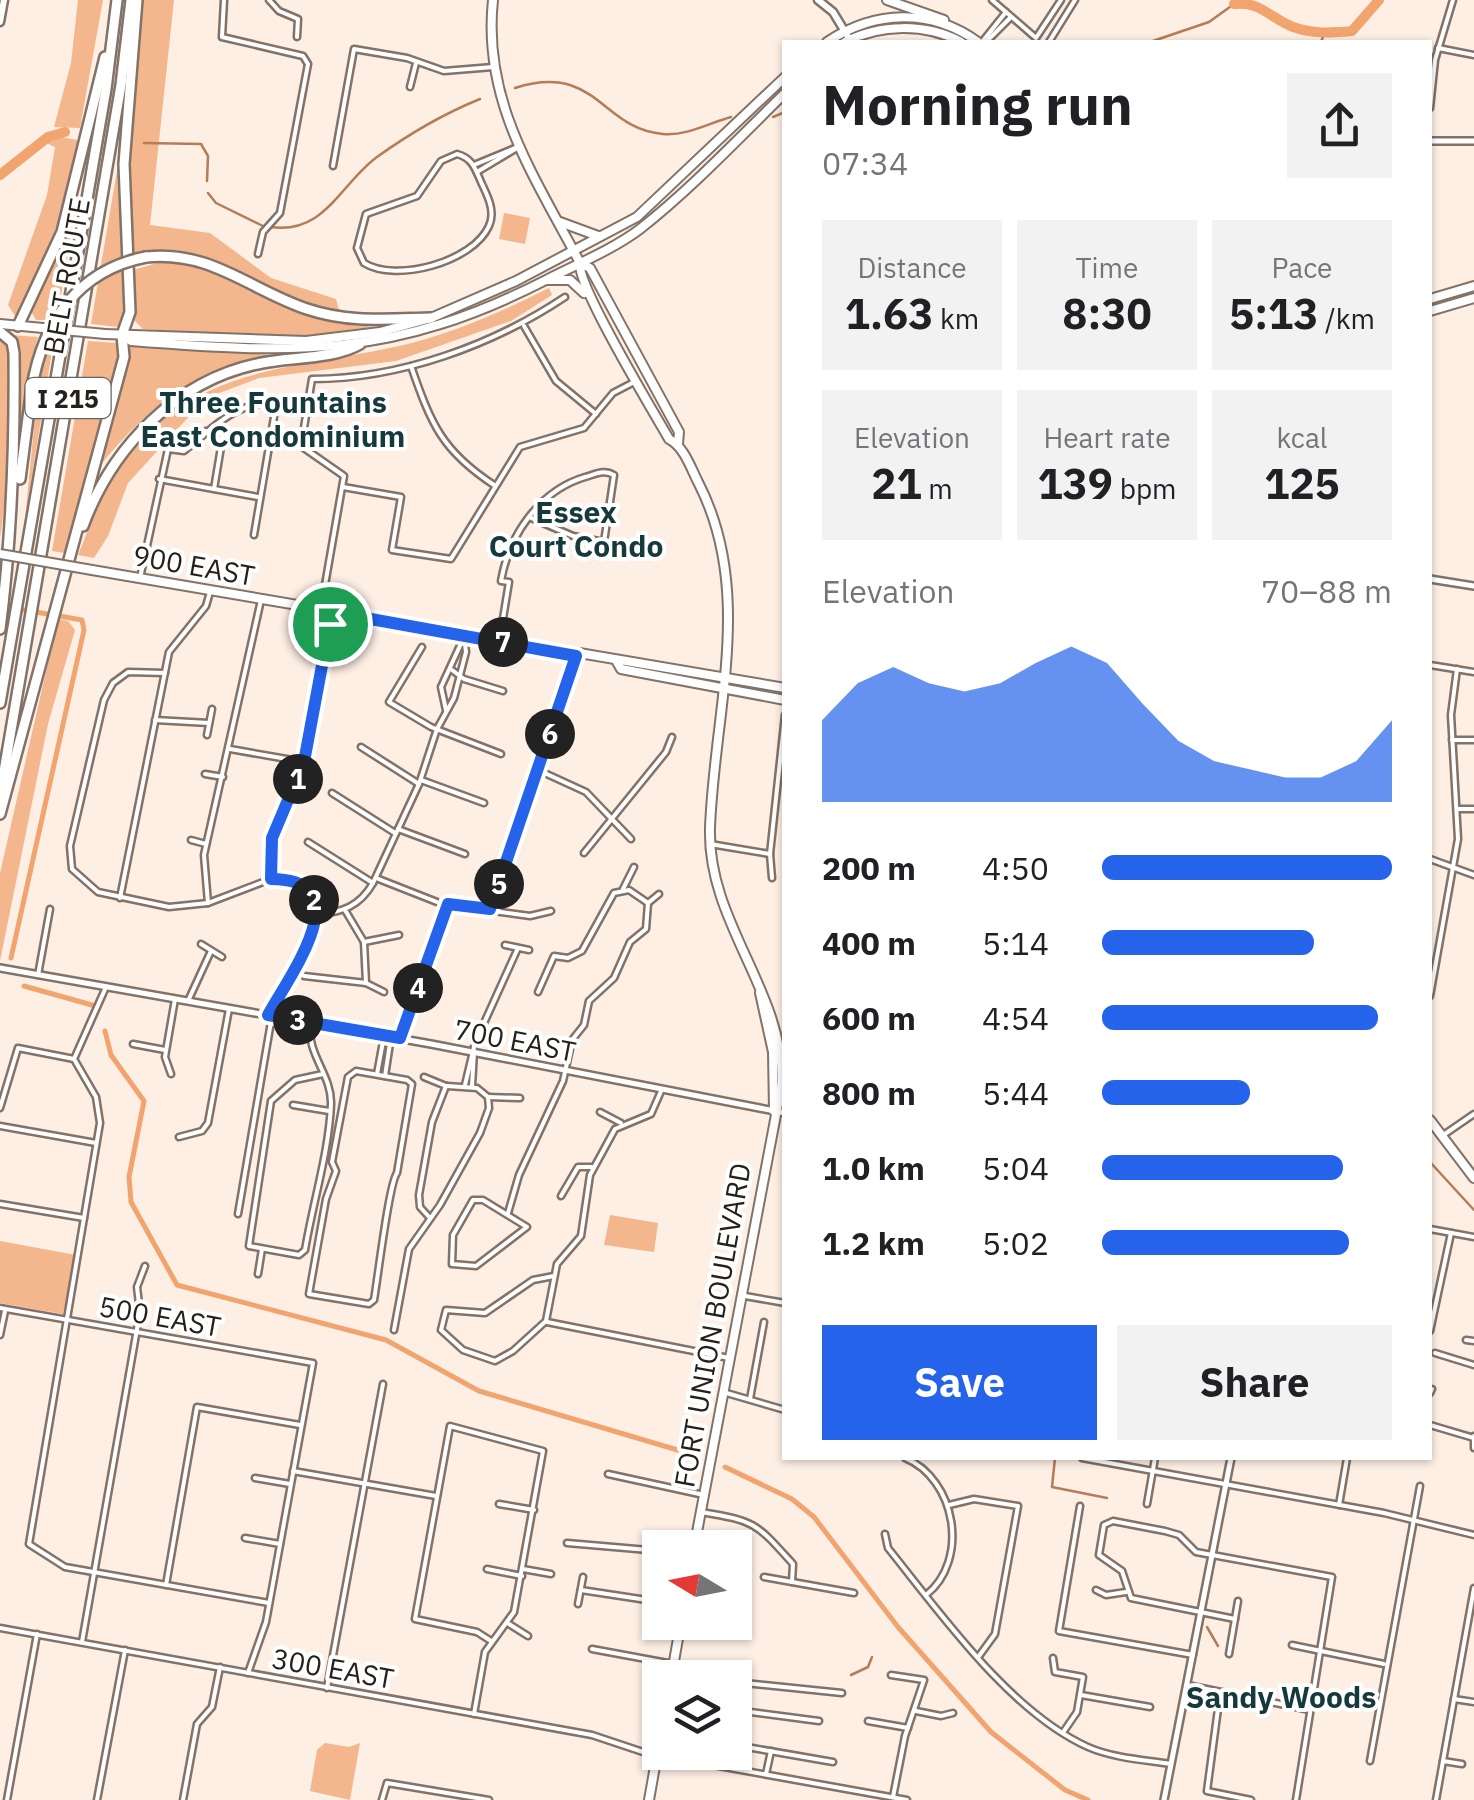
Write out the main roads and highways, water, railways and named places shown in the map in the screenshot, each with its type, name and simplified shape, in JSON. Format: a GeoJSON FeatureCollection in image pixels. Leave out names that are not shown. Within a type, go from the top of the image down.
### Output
{"type":"FeatureCollection","features":[{"type":"Feature","properties":{"kind":"highway"},"geometry":{"type":"LineString","coordinates":[[18,326],[62,232],[117,0]]}},
{"type":"Feature","properties":{"kind":"highway","name":"BELT ROUTE"},"geometry":{"type":"LineString","coordinates":[[0,703],[106,90],[117,0]]}},
{"type":"Feature","properties":{"kind":"highway"},"geometry":{"type":"LineString","coordinates":[[0,814],[124,357],[122,335],[130,312],[124,164],[134,0]]}},
{"type":"Feature","properties":{"kind":"highway","name":"BELT ROUTE"},"geometry":{"type":"LineString","coordinates":[[0,795],[134,0]]}},
{"type":"Feature","properties":{"kind":"highway"},"geometry":{"type":"LineString","coordinates":[[0,629],[32,387],[46,332],[64,305],[108,269],[146,257],[203,260],[279,298],[341,318],[431,318]]}},
{"type":"Feature","properties":{"kind":"highway"},"geometry":{"type":"LineString","coordinates":[[0,332],[12,342],[14,354],[14,526]]}},
{"type":"Feature","properties":{"kind":"highway"},"geometry":{"type":"LineString","coordinates":[[62,591],[104,478],[134,437],[171,403],[212,379],[256,364],[360,344]]}},
{"type":"Feature","properties":{"kind":"main road"},"geometry":{"type":"LineString","coordinates":[[0,22],[4,0]]}},
{"type":"Feature","properties":{"kind":"main road","name":"FORT UNION BOULEVARD"},"geometry":{"type":"LineString","coordinates":[[493,0],[493,67],[517,148],[580,262],[589,267],[679,432],[678,444],[709,504],[727,569],[730,610],[710,844],[721,898],[760,993],[768,1000],[781,1052],[781,1094],[774,1111],[698,1530]]}},
{"type":"Feature","properties":{"kind":"main road"},"geometry":{"type":"LineString","coordinates":[[818,0],[845,30],[847,40]]}},
{"type":"Feature","properties":{"kind":"main road"},"geometry":{"type":"LineString","coordinates":[[887,0],[930,13],[979,40]]}},
{"type":"Feature","properties":{"kind":"main road"},"geometry":{"type":"LineString","coordinates":[[829,40],[880,18],[902,16],[956,27]]}},
{"type":"Feature","properties":{"kind":"main road"},"geometry":{"type":"LineString","coordinates":[[851,40],[898,28],[930,31],[955,40]]}},
{"type":"Feature","properties":{"kind":"main road"},"geometry":{"type":"LineString","coordinates":[[0,324],[105,334],[306,342],[380,332],[431,318],[637,217],[782,81]]}},
{"type":"Feature","properties":{"kind":"main road"},"geometry":{"type":"LineString","coordinates":[[122,335],[131,341],[244,350],[360,344],[444,326],[544,281],[650,220],[782,97]]}},
{"type":"Feature","properties":{"kind":"main road"},"geometry":{"type":"LineString","coordinates":[[557,221],[580,232],[603,236]]}},
{"type":"Feature","properties":{"kind":"main road","name":"FORT UNION BOULEVARD"},"geometry":{"type":"LineString","coordinates":[[580,262],[578,273],[636,381],[668,439],[678,444]]}},
{"type":"Feature","properties":{"kind":"main road"},"geometry":{"type":"LineString","coordinates":[[544,281],[574,282],[596,306]]}},
{"type":"Feature","properties":{"kind":"main road"},"geometry":{"type":"LineString","coordinates":[[1432,299],[1474,286]]}},
{"type":"Feature","properties":{"kind":"main road"},"geometry":{"type":"LineString","coordinates":[[1432,310],[1474,298]]}},
{"type":"Feature","properties":{"kind":"main road","name":"900 EAST"},"geometry":{"type":"LineString","coordinates":[[0,554],[576,656],[616,662],[622,658],[782,687]]}},
{"type":"Feature","properties":{"kind":"main road","name":"900 EAST"},"geometry":{"type":"LineString","coordinates":[[616,662],[621,669],[782,699]]}},
{"type":"Feature","properties":{"kind":"main road"},"geometry":{"type":"LineString","coordinates":[[1432,1123],[1474,1178]]}},
{"type":"Feature","properties":{"kind":"main road"},"geometry":{"type":"LineString","coordinates":[[649,1800],[654,1770]]}},
{"type":"Feature","properties":{"kind":"waterway"},"geometry":{"type":"LineString","coordinates":[[1234,4],[1258,8],[1300,29],[1329,32],[1352,31],[1379,0]]}},
{"type":"Feature","properties":{"kind":"waterway"},"geometry":{"type":"LineString","coordinates":[[1156,40],[1209,22],[1234,4]]}},
{"type":"Feature","properties":{"kind":"waterway"},"geometry":{"type":"LineString","coordinates":[[1322,40],[1324,34]]}},
{"type":"Feature","properties":{"kind":"waterway"},"geometry":{"type":"LineString","coordinates":[[515,88],[542,82],[564,84],[582,90],[642,130],[663,134],[689,131],[731,117]]}},
{"type":"Feature","properties":{"kind":"waterway"},"geometry":{"type":"LineString","coordinates":[[270,227],[305,223],[330,205],[377,157],[427,125],[480,99]]}},
{"type":"Feature","properties":{"kind":"waterway"},"geometry":{"type":"LineString","coordinates":[[773,117],[782,113]]}},
{"type":"Feature","properties":{"kind":"waterway"},"geometry":{"type":"LineString","coordinates":[[0,175],[48,137],[65,132]]}},
{"type":"Feature","properties":{"kind":"waterway"},"geometry":{"type":"LineString","coordinates":[[144,143],[201,144],[208,156],[207,181]]}},
{"type":"Feature","properties":{"kind":"waterway"},"geometry":{"type":"LineString","coordinates":[[208,193],[216,203],[263,226]]}},
{"type":"Feature","properties":{"kind":"waterway"},"geometry":{"type":"LineString","coordinates":[[1,606],[82,620],[84,630],[11,958]]}},
{"type":"Feature","properties":{"kind":"waterway"},"geometry":{"type":"LineString","coordinates":[[24,986],[92,1005]]}},
{"type":"Feature","properties":{"kind":"waterway"},"geometry":{"type":"LineString","coordinates":[[105,1031],[111,1055],[144,1101],[129,1177],[131,1202],[177,1285],[386,1340],[479,1391],[691,1454]]}},
{"type":"Feature","properties":{"kind":"waterway"},"geometry":{"type":"LineString","coordinates":[[1432,1164],[1474,1210]]}},
{"type":"Feature","properties":{"kind":"waterway"},"geometry":{"type":"LineString","coordinates":[[1055,1460],[1052,1487],[1107,1498]]}},
{"type":"Feature","properties":{"kind":"waterway"},"geometry":{"type":"LineString","coordinates":[[725,1467],[792,1499],[814,1517],[898,1627],[991,1732],[1065,1790],[1088,1800]]}},
{"type":"Feature","properties":{"kind":"waterway"},"geometry":{"type":"LineString","coordinates":[[1207,1627],[1218,1646]]}},
{"type":"Feature","properties":{"kind":"waterway"},"geometry":{"type":"LineString","coordinates":[[851,1675],[868,1667],[872,1657]]}},
{"type":"Feature","properties":{"kind":"district","name":"Three Fountains East Condominium"},"geometry":{"type":"Point","coordinates":[273,418]}},
{"type":"Feature","properties":{"kind":"district","name":"Essex Court Condo"},"geometry":{"type":"Point","coordinates":[576,528]}},
{"type":"Feature","properties":{"kind":"district","name":"Sandy Woods"},"geometry":{"type":"Point","coordinates":[1281,1696]}}]}
